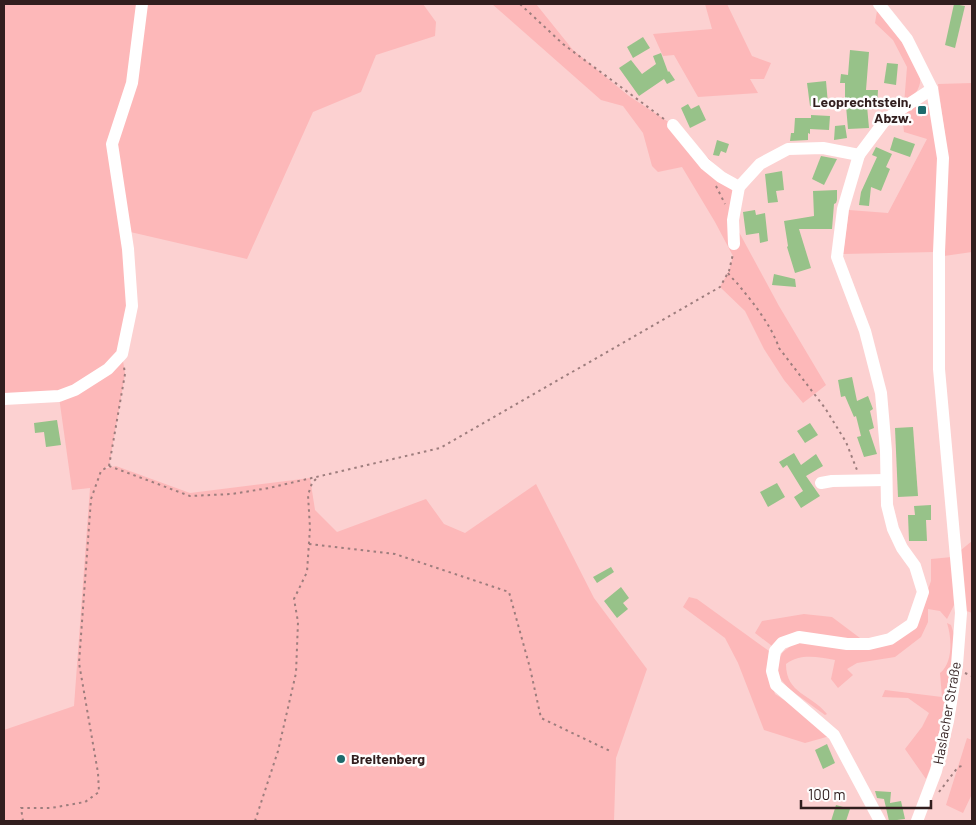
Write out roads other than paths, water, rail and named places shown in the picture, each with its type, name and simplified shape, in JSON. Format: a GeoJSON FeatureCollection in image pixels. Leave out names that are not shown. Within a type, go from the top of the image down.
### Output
{"type":"FeatureCollection","features":[{"type":"Feature","properties":{"kind":"street"},"geometry":{"type":"LineString","coordinates":[[4,399],[59,396],[75,390],[108,369],[122,354],[132,306],[128,249],[112,144],[132,83],[142,4]]}},
{"type":"Feature","properties":{"kind":"street","name":"Haslacher Straße"},"geometry":{"type":"LineString","coordinates":[[879,4],[907,39],[932,89],[943,158],[939,252],[939,368],[966,616],[948,722],[936,772],[917,821]]}},
{"type":"Feature","properties":{"kind":"street"},"geometry":{"type":"LineString","coordinates":[[880,821],[834,735],[776,685],[772,670],[774,651],[782,643],[799,637],[847,644],[869,644],[890,639],[912,624],[923,592],[915,566],[902,548],[893,529],[887,505],[886,451],[881,393],[865,331],[837,257],[843,209],[859,155],[886,119],[932,89]]}},
{"type":"Feature","properties":{"kind":"street"},"geometry":{"type":"LineString","coordinates":[[673,125],[705,164],[721,177],[739,187]]}},
{"type":"Feature","properties":{"kind":"street"},"geometry":{"type":"LineString","coordinates":[[734,244],[733,220],[739,187],[760,164],[788,149],[823,148],[859,155]]}},
{"type":"Feature","properties":{"kind":"street"},"geometry":{"type":"LineString","coordinates":[[821,483],[886,480]]}},
{"type":"Feature","properties":{"kind":"place","name":"Leoprechtstein, Abzw."},"geometry":{"type":"Point","coordinates":[922,110]}},
{"type":"Feature","properties":{"kind":"place","name":"Breitenberg"},"geometry":{"type":"Point","coordinates":[341,759]}}]}
